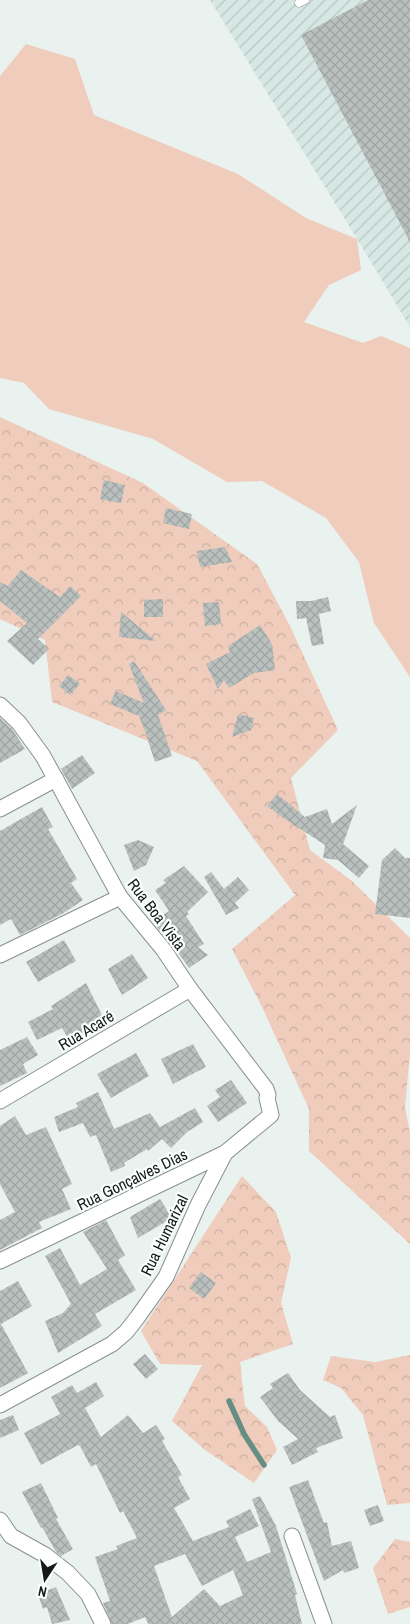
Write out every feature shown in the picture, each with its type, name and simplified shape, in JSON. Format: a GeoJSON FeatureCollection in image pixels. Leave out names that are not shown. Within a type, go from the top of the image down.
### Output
{"type":"FeatureCollection","features":[{"type":"Feature","properties":{"kind":"street","name":"Rua Boa Vista"},"geometry":{"type":"LineString","coordinates":[[0,705],[19,723],[33,741],[56,779],[120,897],[163,949],[190,989],[266,1089],[271,1115]]}},
{"type":"Feature","properties":{"kind":"street"},"geometry":{"type":"LineString","coordinates":[[0,809],[56,779]]}},
{"type":"Feature","properties":{"kind":"street"},"geometry":{"type":"LineString","coordinates":[[0,955],[120,897]]}},
{"type":"Feature","properties":{"kind":"street","name":"Rua Acaré"},"geometry":{"type":"LineString","coordinates":[[0,1101],[190,989]]}},
{"type":"Feature","properties":{"kind":"street","name":"Rua Gonçalves Dias"},"geometry":{"type":"LineString","coordinates":[[0,1261],[226,1154],[271,1115]]}},
{"type":"Feature","properties":{"kind":"street","name":"Rua Humarizal"},"geometry":{"type":"LineString","coordinates":[[0,1405],[112,1344],[126,1332],[166,1277],[198,1205],[226,1154]]}},
{"type":"Feature","properties":{"kind":"street"},"geometry":{"type":"LineString","coordinates":[[0,1520],[11,1536],[45,1555],[72,1577],[88,1594],[103,1624]]}},
{"type":"Feature","properties":{"kind":"street"},"geometry":{"type":"LineString","coordinates":[[292,1536],[324,1624]]}},
{"type":"Feature","properties":{"kind":"shaded area"},"geometry":{"type":"Polygon","coordinates":[[[210,0],[410,0],[410,327],[357,239],[210,0]]]}},
{"type":"Feature","properties":{"kind":"green space"},"geometry":{"type":"Polygon","coordinates":[[[26,44],[75,59],[94,115],[238,174],[306,218],[357,239],[361,270],[329,285],[304,322],[363,343],[381,336],[410,348],[410,677],[374,623],[359,562],[326,518],[262,481],[227,482],[153,439],[49,409],[24,383],[0,378],[0,76],[26,44]]]}},
{"type":"Feature","properties":{"kind":"green space"},"geometry":{"type":"Polygon","coordinates":[[[0,417],[143,483],[257,564],[290,626],[338,730],[291,778],[310,850],[352,881],[410,938],[410,1053],[405,1107],[410,1134],[410,1244],[309,1151],[309,1109],[262,1007],[232,949],[295,895],[197,761],[52,702],[45,640],[0,619],[0,417]]]}},
{"type":"Feature","properties":{"kind":"green space"},"geometry":{"type":"Polygon","coordinates":[[[242,1176],[276,1212],[291,1258],[281,1303],[293,1344],[240,1362],[245,1406],[267,1427],[277,1450],[254,1483],[205,1450],[172,1421],[202,1365],[160,1364],[141,1331],[242,1176]]]}},
{"type":"Feature","properties":{"kind":"green space"},"geometry":{"type":"Polygon","coordinates":[[[410,1355],[410,1503],[387,1505],[363,1415],[341,1388],[323,1380],[331,1356],[375,1362],[410,1355]]]}},
{"type":"Feature","properties":{"kind":"green space"},"geometry":{"type":"Polygon","coordinates":[[[395,1539],[410,1542],[410,1607],[388,1614],[373,1568],[395,1539]]]}},
{"type":"Feature","properties":{"kind":"building"},"geometry":{"type":"Polygon","coordinates":[[[368,0],[410,0],[410,242],[301,35],[368,0]]]}},
{"type":"Feature","properties":{"kind":"building"},"geometry":{"type":"Polygon","coordinates":[[[104,480],[125,485],[121,503],[100,499],[104,480]]]}},
{"type":"Feature","properties":{"kind":"building"},"geometry":{"type":"Polygon","coordinates":[[[166,508],[192,514],[189,529],[163,523],[166,508]]]}},
{"type":"Feature","properties":{"kind":"building"},"geometry":{"type":"Polygon","coordinates":[[[225,547],[232,562],[200,567],[197,551],[225,547]]]}},
{"type":"Feature","properties":{"kind":"building"},"geometry":{"type":"Polygon","coordinates":[[[21,570],[60,597],[70,586],[81,596],[38,639],[49,649],[33,665],[7,641],[27,623],[0,601],[0,582],[8,586],[21,570]]]}},
{"type":"Feature","properties":{"kind":"building"},"geometry":{"type":"Polygon","coordinates":[[[328,597],[331,611],[319,614],[324,644],[312,646],[306,618],[297,619],[296,601],[311,601],[328,597]]]}},
{"type":"Feature","properties":{"kind":"building"},"geometry":{"type":"Polygon","coordinates":[[[163,599],[163,617],[144,617],[144,600],[163,599]]]}},
{"type":"Feature","properties":{"kind":"building"},"geometry":{"type":"Polygon","coordinates":[[[219,602],[221,624],[205,626],[203,603],[219,602]]]}},
{"type":"Feature","properties":{"kind":"building"},"geometry":{"type":"Polygon","coordinates":[[[121,612],[156,641],[119,637],[121,612]]]}},
{"type":"Feature","properties":{"kind":"building"},"geometry":{"type":"Polygon","coordinates":[[[260,625],[272,644],[275,670],[254,673],[229,688],[224,680],[218,689],[206,664],[230,652],[228,646],[260,625]]]}},
{"type":"Feature","properties":{"kind":"building"},"geometry":{"type":"Polygon","coordinates":[[[134,661],[166,710],[158,715],[172,756],[155,762],[139,716],[110,704],[116,691],[144,703],[129,664],[134,661]]]}},
{"type":"Feature","properties":{"kind":"building"},"geometry":{"type":"Polygon","coordinates":[[[68,675],[80,684],[70,695],[59,686],[68,675]]]}},
{"type":"Feature","properties":{"kind":"building"},"geometry":{"type":"Polygon","coordinates":[[[238,714],[254,718],[251,730],[232,737],[238,714]]]}},
{"type":"Feature","properties":{"kind":"building"},"geometry":{"type":"Polygon","coordinates":[[[0,718],[12,729],[25,749],[0,763],[0,718]]]}},
{"type":"Feature","properties":{"kind":"building"},"geometry":{"type":"Polygon","coordinates":[[[82,755],[95,773],[72,789],[61,769],[82,755]]]}},
{"type":"Feature","properties":{"kind":"building"},"geometry":{"type":"Polygon","coordinates":[[[277,794],[305,817],[327,809],[332,824],[357,805],[343,844],[369,866],[359,878],[338,860],[323,858],[325,845],[267,806],[277,794]]]}},
{"type":"Feature","properties":{"kind":"building"},"geometry":{"type":"Polygon","coordinates":[[[42,807],[53,827],[48,829],[77,879],[71,883],[83,900],[62,914],[20,935],[11,919],[0,925],[0,831],[42,807]]]}},
{"type":"Feature","properties":{"kind":"building"},"geometry":{"type":"Polygon","coordinates":[[[138,840],[154,847],[146,865],[134,871],[124,845],[138,840]]]}},
{"type":"Feature","properties":{"kind":"building"},"geometry":{"type":"Polygon","coordinates":[[[395,848],[405,858],[410,858],[410,918],[375,914],[382,860],[395,848]]]}},
{"type":"Feature","properties":{"kind":"building"},"geometry":{"type":"Polygon","coordinates":[[[184,866],[208,892],[187,912],[189,914],[186,916],[204,944],[198,947],[208,955],[189,968],[164,933],[153,922],[169,911],[155,890],[166,883],[163,880],[184,866]]]}},
{"type":"Feature","properties":{"kind":"building"},"geometry":{"type":"Polygon","coordinates":[[[211,872],[224,889],[238,877],[249,890],[235,903],[239,908],[226,915],[204,877],[211,872]]]}},
{"type":"Feature","properties":{"kind":"building"},"geometry":{"type":"Polygon","coordinates":[[[64,940],[76,961],[38,982],[26,962],[64,940]]]}},
{"type":"Feature","properties":{"kind":"building"},"geometry":{"type":"Polygon","coordinates":[[[132,954],[148,978],[122,995],[108,969],[132,954]]]}},
{"type":"Feature","properties":{"kind":"building"},"geometry":{"type":"Polygon","coordinates":[[[86,983],[106,1023],[69,1040],[62,1028],[37,1040],[28,1022],[53,1009],[51,1006],[86,983]]]}},
{"type":"Feature","properties":{"kind":"building"},"geometry":{"type":"Polygon","coordinates":[[[27,1037],[38,1055],[23,1064],[27,1073],[0,1086],[0,1050],[27,1037]]]}},
{"type":"Feature","properties":{"kind":"building"},"geometry":{"type":"Polygon","coordinates":[[[193,1044],[206,1067],[173,1084],[161,1059],[193,1044]]]}},
{"type":"Feature","properties":{"kind":"building"},"geometry":{"type":"Polygon","coordinates":[[[136,1053],[149,1076],[111,1098],[97,1074],[136,1053]]]}},
{"type":"Feature","properties":{"kind":"building"},"geometry":{"type":"Polygon","coordinates":[[[231,1080],[247,1103],[218,1122],[207,1106],[220,1097],[215,1090],[231,1080]]]}},
{"type":"Feature","properties":{"kind":"building"},"geometry":{"type":"Polygon","coordinates":[[[98,1092],[114,1129],[150,1113],[160,1127],[195,1108],[203,1122],[187,1132],[171,1148],[162,1139],[148,1151],[147,1149],[124,1163],[125,1166],[111,1172],[96,1135],[90,1137],[83,1123],[59,1132],[54,1117],[78,1107],[76,1103],[98,1092]]]}},
{"type":"Feature","properties":{"kind":"building"},"geometry":{"type":"Polygon","coordinates":[[[15,1116],[26,1135],[46,1127],[72,1184],[62,1189],[71,1209],[39,1222],[42,1228],[0,1250],[0,1220],[15,1212],[0,1184],[0,1126],[15,1116]]]}},
{"type":"Feature","properties":{"kind":"building"},"geometry":{"type":"Polygon","coordinates":[[[160,1199],[172,1218],[138,1238],[130,1217],[160,1199]]]}},
{"type":"Feature","properties":{"kind":"building"},"geometry":{"type":"Polygon","coordinates":[[[106,1220],[125,1255],[118,1260],[136,1290],[95,1314],[102,1326],[58,1353],[45,1321],[63,1313],[71,1304],[45,1256],[60,1248],[80,1285],[107,1269],[83,1232],[106,1220]]]}},
{"type":"Feature","properties":{"kind":"building"},"geometry":{"type":"Polygon","coordinates":[[[201,1272],[216,1283],[204,1299],[189,1288],[201,1272]]]}},
{"type":"Feature","properties":{"kind":"building"},"geometry":{"type":"Polygon","coordinates":[[[18,1281],[32,1306],[1,1324],[28,1373],[0,1388],[0,1291],[18,1281]]]}},
{"type":"Feature","properties":{"kind":"building"},"geometry":{"type":"Polygon","coordinates":[[[145,1354],[158,1369],[146,1379],[133,1364],[145,1354]]]}},
{"type":"Feature","properties":{"kind":"building"},"geometry":{"type":"Polygon","coordinates":[[[288,1373],[300,1390],[330,1417],[335,1415],[343,1438],[316,1448],[318,1452],[292,1465],[283,1447],[298,1439],[278,1421],[260,1397],[273,1388],[270,1384],[288,1373]]]}},
{"type":"Feature","properties":{"kind":"building"},"geometry":{"type":"Polygon","coordinates":[[[96,1382],[104,1396],[85,1408],[101,1437],[128,1415],[143,1433],[156,1425],[165,1439],[162,1441],[182,1475],[178,1477],[190,1499],[174,1508],[193,1541],[229,1527],[226,1521],[250,1509],[259,1526],[235,1537],[247,1562],[271,1552],[252,1499],[260,1496],[276,1526],[297,1594],[295,1595],[302,1624],[148,1624],[145,1617],[128,1624],[112,1624],[103,1603],[110,1601],[95,1557],[118,1549],[116,1546],[137,1538],[123,1511],[120,1513],[96,1464],[91,1467],[80,1446],[78,1445],[41,1465],[24,1433],[60,1414],[51,1397],[72,1385],[77,1393],[96,1382]],[[185,1554],[154,1566],[172,1617],[204,1589],[220,1606],[243,1595],[233,1570],[202,1586],[185,1554]]]}},
{"type":"Feature","properties":{"kind":"building"},"geometry":{"type":"Polygon","coordinates":[[[13,1415],[19,1430],[0,1438],[0,1420],[13,1415]]]}},
{"type":"Feature","properties":{"kind":"building"},"geometry":{"type":"Polygon","coordinates":[[[308,1480],[324,1523],[327,1522],[332,1546],[351,1541],[359,1568],[344,1573],[343,1570],[324,1581],[289,1487],[308,1480]]]}},
{"type":"Feature","properties":{"kind":"building"},"geometry":{"type":"Polygon","coordinates":[[[41,1483],[58,1518],[56,1519],[73,1549],[61,1556],[56,1552],[41,1528],[22,1492],[41,1483]]]}},
{"type":"Feature","properties":{"kind":"building"},"geometry":{"type":"Polygon","coordinates":[[[378,1505],[384,1521],[370,1526],[364,1510],[378,1505]]]}},
{"type":"Feature","properties":{"kind":"building"},"geometry":{"type":"Polygon","coordinates":[[[56,1587],[70,1620],[52,1624],[47,1607],[43,1609],[38,1594],[56,1587]]]}},
{"type":"Feature","properties":{"kind":"waterway"},"geometry":{"type":"LineString","coordinates":[[229,1401],[244,1434],[264,1465]]}}]}
